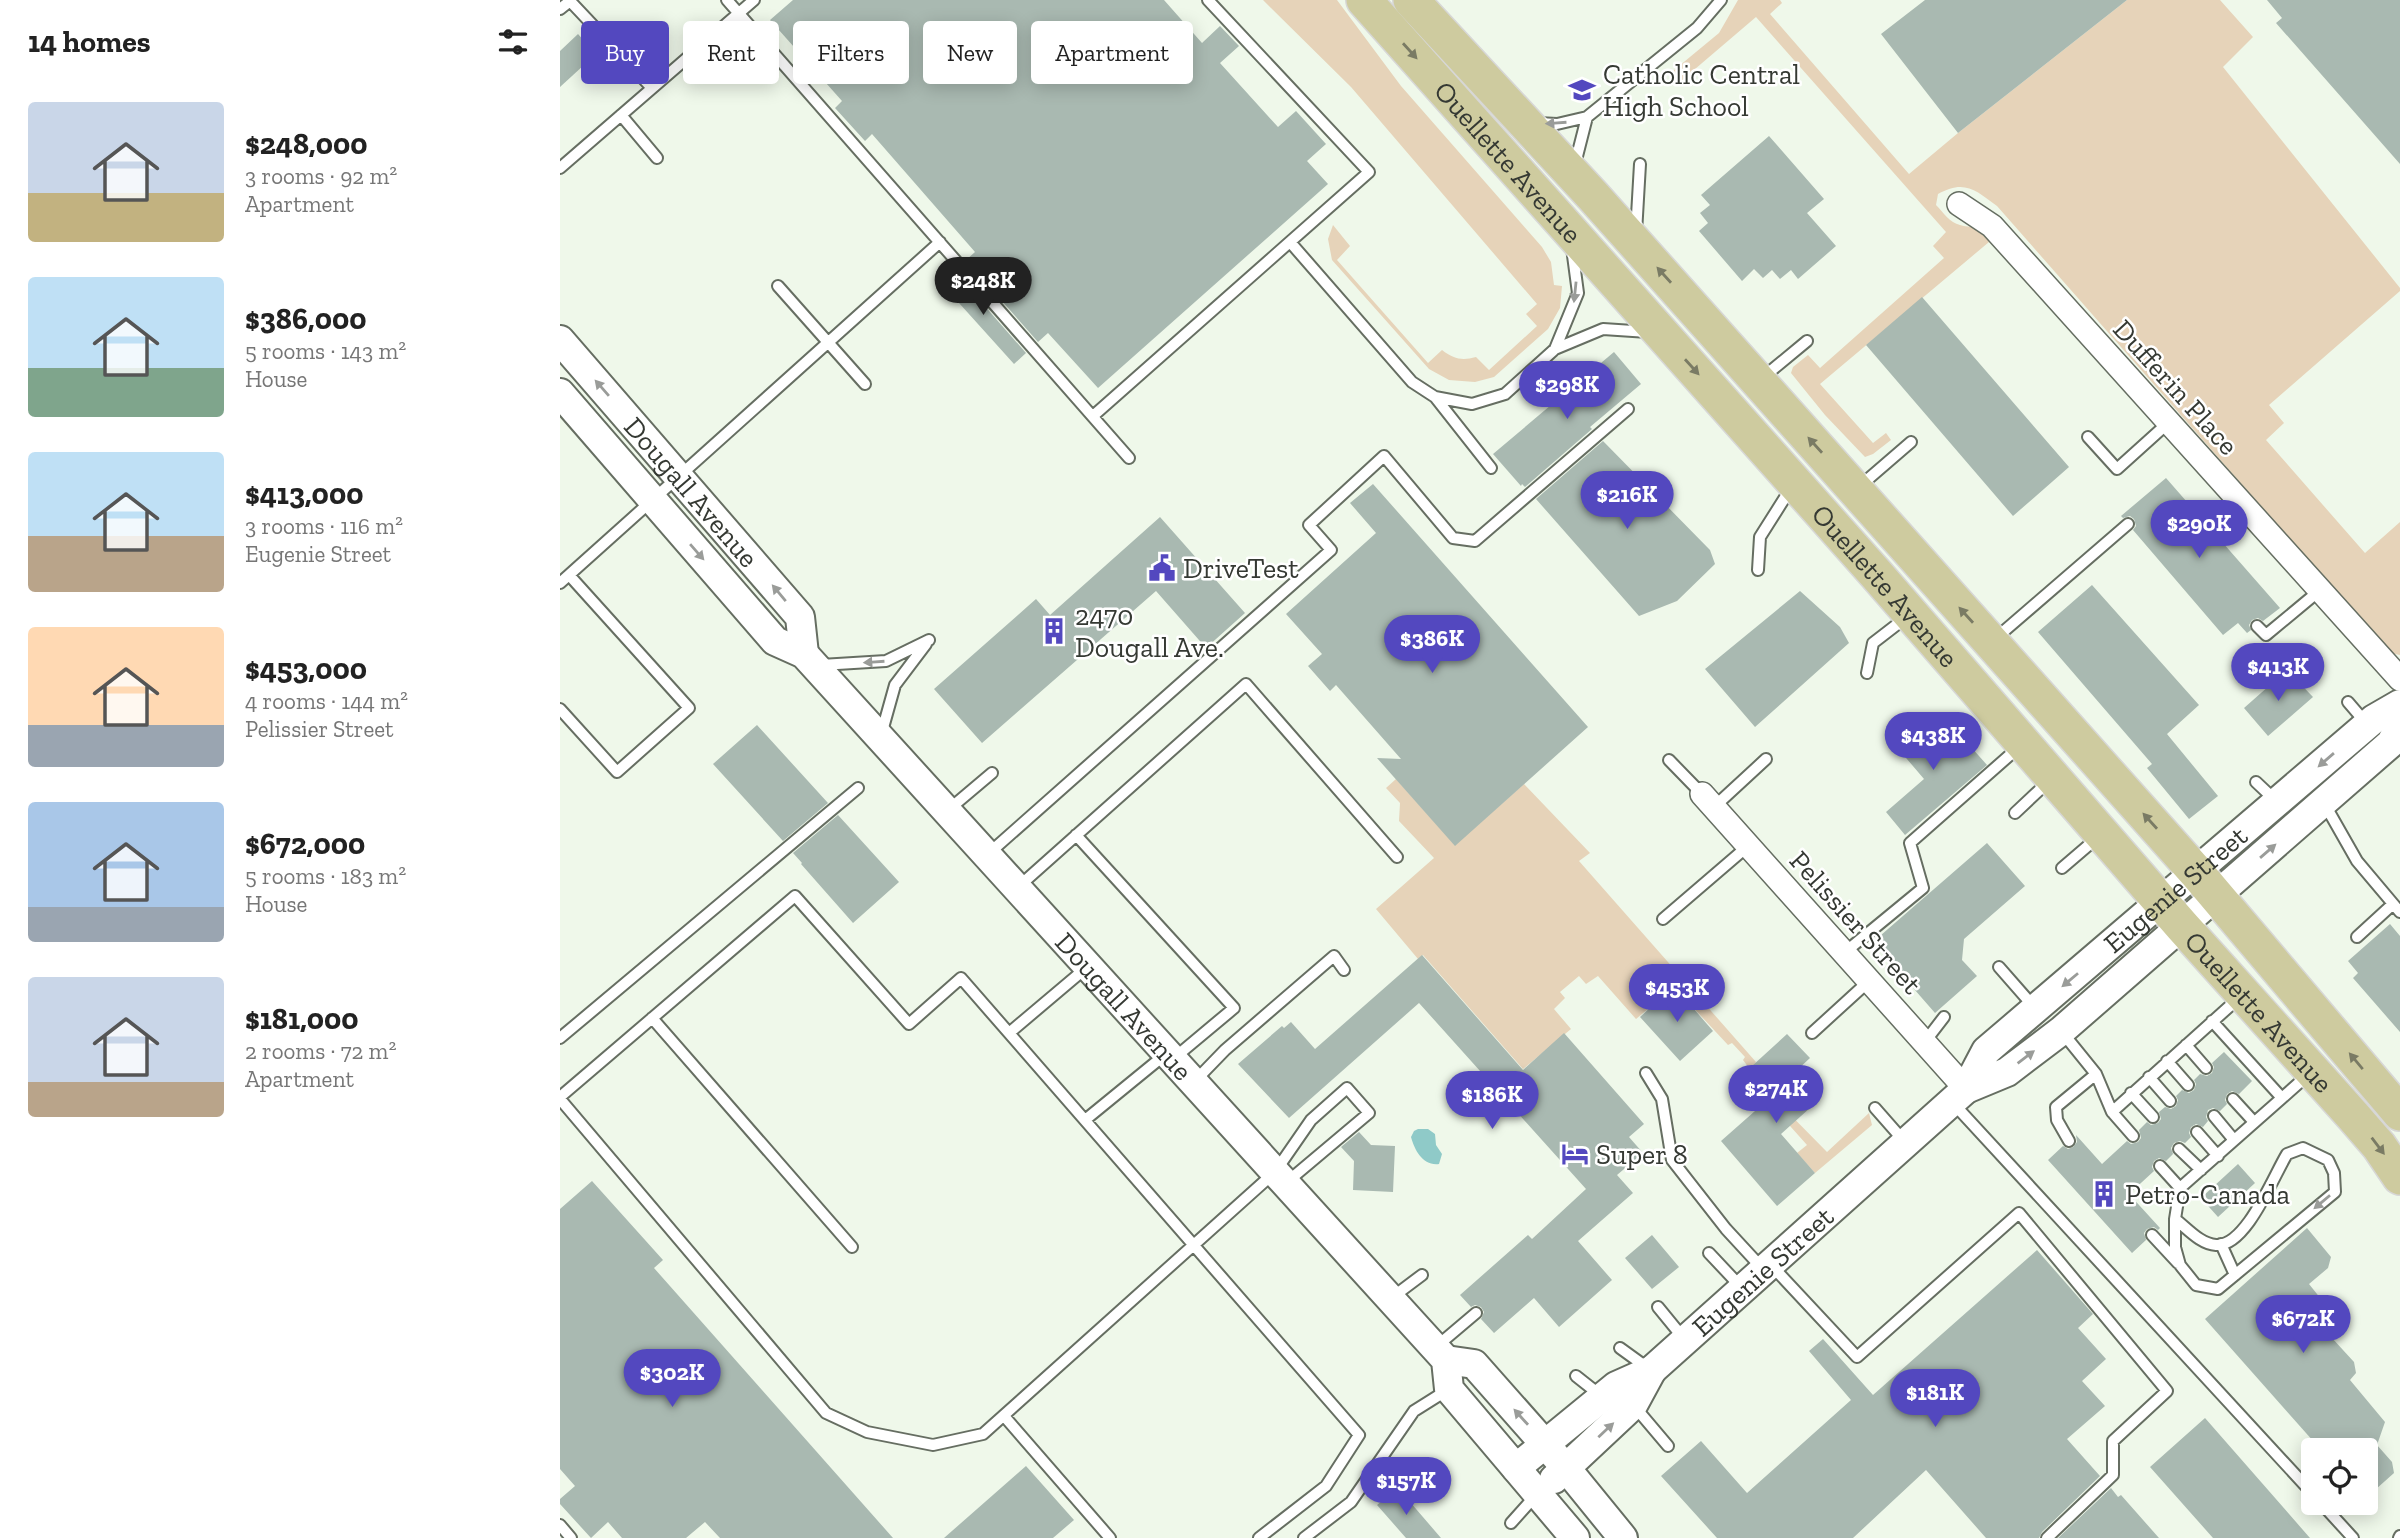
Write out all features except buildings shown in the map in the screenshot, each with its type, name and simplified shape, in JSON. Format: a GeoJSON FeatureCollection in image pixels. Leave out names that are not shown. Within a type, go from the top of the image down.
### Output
{"type":"FeatureCollection","features":[{"type":"Feature","properties":{"kind":"main road","name":"Ouellette Avenue"},"geometry":{"type":"LineString","coordinates":[[1364,0],[1911,614],[2172,914],[2379,1146],[2400,1177]]}},
{"type":"Feature","properties":{"kind":"main road","name":"Ouellette Avenue"},"geometry":{"type":"LineString","coordinates":[[1412,0],[1635,243],[2206,884],[2400,1113]]}},
{"type":"Feature","properties":{"kind":"street","name":"Dufferin Place"},"geometry":{"type":"LineString","coordinates":[[1959,204],[1992,226],[2400,679]]}},
{"type":"Feature","properties":{"kind":"street","name":"Dougall Avenue"},"geometry":{"type":"LineString","coordinates":[[560,340],[800,617],[810,660]]}},
{"type":"Feature","properties":{"kind":"street","name":"Dougall Avenue"},"geometry":{"type":"LineString","coordinates":[[560,393],[775,641],[810,660],[1440,1354]]}},
{"type":"Feature","properties":{"kind":"street","name":"Eugenie Street"},"geometry":{"type":"LineString","coordinates":[[2206,884],[2277,802],[2368,725],[2400,705]]}},
{"type":"Feature","properties":{"kind":"street","name":"Eugenie Street"},"geometry":{"type":"LineString","coordinates":[[1516,1468],[1616,1386],[1652,1370],[1959,1096],[2007,1072],[2061,1031],[2172,914],[2206,884],[2323,803],[2392,742]]}},
{"type":"Feature","properties":{"kind":"street","name":"Pelissier Street"},"geometry":{"type":"LineString","coordinates":[[1708,800],[1924,1043],[1959,1096]]}},
{"type":"Feature","properties":{"kind":"street","name":"Eugenie Street"},"geometry":{"type":"LineString","coordinates":[[1959,1096],[1986,1051],[2035,1009],[2172,914]]}},
{"type":"Feature","properties":{"kind":"street"},"geometry":{"type":"LineString","coordinates":[[1440,1354],[1449,1389],[1575,1538]]}},
{"type":"Feature","properties":{"kind":"street"},"geometry":{"type":"LineString","coordinates":[[1440,1354],[1474,1364],[1566,1468],[1623,1538]]}},
{"type":"Feature","properties":{"kind":"street","name":"Eugenie Street"},"geometry":{"type":"LineString","coordinates":[[1538,1493],[1633,1405],[1652,1370]]}},
{"type":"Feature","properties":{"kind":"lane"},"geometry":{"type":"LineString","coordinates":[[727,0],[1129,458]]}},
{"type":"Feature","properties":{"kind":"lane"},"geometry":{"type":"LineString","coordinates":[[560,168],[754,0]]}},
{"type":"Feature","properties":{"kind":"lane"},"geometry":{"type":"LineString","coordinates":[[1093,416],[1369,172],[1208,0]]}},
{"type":"Feature","properties":{"kind":"lane"},"geometry":{"type":"LineString","coordinates":[[1525,122],[1557,124],[1587,117],[1698,29],[1721,0]]}},
{"type":"Feature","properties":{"kind":"lane"},"geometry":{"type":"LineString","coordinates":[[560,9],[570,1],[652,88]]}},
{"type":"Feature","properties":{"kind":"lane"},"geometry":{"type":"LineString","coordinates":[[621,115],[657,158]]}},
{"type":"Feature","properties":{"kind":"lane"},"geometry":{"type":"LineString","coordinates":[[1573,174],[1587,117]]}},
{"type":"Feature","properties":{"kind":"lane"},"geometry":{"type":"LineString","coordinates":[[1635,243],[1640,164]]}},
{"type":"Feature","properties":{"kind":"lane"},"geometry":{"type":"LineString","coordinates":[[1555,349],[1578,293],[1570,231]]}},
{"type":"Feature","properties":{"kind":"lane"},"geometry":{"type":"LineString","coordinates":[[560,709],[617,772],[689,708],[564,579],[940,242]]}},
{"type":"Feature","properties":{"kind":"lane"},"geometry":{"type":"LineString","coordinates":[[1290,242],[1412,382],[1436,397],[1492,468]]}},
{"type":"Feature","properties":{"kind":"lane"},"geometry":{"type":"LineString","coordinates":[[778,286],[865,384]]}},
{"type":"Feature","properties":{"kind":"lane"},"geometry":{"type":"LineString","coordinates":[[1436,397],[1472,404],[1505,394],[1555,349],[1603,329],[1661,332]]}},
{"type":"Feature","properties":{"kind":"lane"},"geometry":{"type":"LineString","coordinates":[[1758,381],[1807,341]]}},
{"type":"Feature","properties":{"kind":"lane"},"geometry":{"type":"LineString","coordinates":[[988,855],[1331,550],[1309,525],[1384,456],[1453,538],[1475,541],[1628,409]]}},
{"type":"Feature","properties":{"kind":"lane"},"geometry":{"type":"LineString","coordinates":[[2088,437],[2118,468],[2168,423]]}},
{"type":"Feature","properties":{"kind":"lane"},"geometry":{"type":"LineString","coordinates":[[1855,490],[1911,442]]}},
{"type":"Feature","properties":{"kind":"lane"},"geometry":{"type":"LineString","coordinates":[[1758,570],[1760,537],[1795,483]]}},
{"type":"Feature","properties":{"kind":"lane"},"geometry":{"type":"LineString","coordinates":[[1991,642],[2128,524]]}},
{"type":"Feature","properties":{"kind":"lane"},"geometry":{"type":"LineString","coordinates":[[2257,626],[2266,635],[2319,591]]}},
{"type":"Feature","properties":{"kind":"lane"},"geometry":{"type":"LineString","coordinates":[[1867,673],[1873,643],[1911,614]]}},
{"type":"Feature","properties":{"kind":"lane"},"geometry":{"type":"LineString","coordinates":[[810,660],[886,661],[929,640],[895,685],[880,738]]}},
{"type":"Feature","properties":{"kind":"lane"},"geometry":{"type":"LineString","coordinates":[[1017,888],[1246,684],[1397,857]]}},
{"type":"Feature","properties":{"kind":"lane"},"geometry":{"type":"LineString","coordinates":[[2348,702],[2368,725]]}},
{"type":"Feature","properties":{"kind":"lane"},"geometry":{"type":"LineString","coordinates":[[1844,953],[1923,888],[1910,843],[2024,743]]}},
{"type":"Feature","properties":{"kind":"lane"},"geometry":{"type":"LineString","coordinates":[[1669,760],[1708,800],[1766,759]]}},
{"type":"Feature","properties":{"kind":"lane"},"geometry":{"type":"LineString","coordinates":[[947,811],[992,773]]}},
{"type":"Feature","properties":{"kind":"lane"},"geometry":{"type":"LineString","coordinates":[[2015,813],[2053,777]]}},
{"type":"Feature","properties":{"kind":"lane"},"geometry":{"type":"LineString","coordinates":[[2256,782],[2277,802]]}},
{"type":"Feature","properties":{"kind":"lane"},"geometry":{"type":"LineString","coordinates":[[560,1038],[858,788]]}},
{"type":"Feature","properties":{"kind":"lane"},"geometry":{"type":"LineString","coordinates":[[2323,803],[2357,861],[2396,908],[2357,937]]}},
{"type":"Feature","properties":{"kind":"lane"},"geometry":{"type":"LineString","coordinates":[[2062,868],[2102,834]]}},
{"type":"Feature","properties":{"kind":"lane"},"geometry":{"type":"LineString","coordinates":[[1076,835],[1234,1007],[1085,1120]]}},
{"type":"Feature","properties":{"kind":"lane"},"geometry":{"type":"LineString","coordinates":[[1663,919],[1748,846]]}},
{"type":"Feature","properties":{"kind":"lane"},"geometry":{"type":"LineString","coordinates":[[1259,1538],[1326,1486],[1359,1435],[1194,1245],[961,978],[909,1024],[794,896],[560,1098],[826,1413],[867,1432],[933,1445],[984,1434],[1194,1245],[1368,1113],[1348,1088],[1311,1120],[1280,1178]]}},
{"type":"Feature","properties":{"kind":"lane"},"geometry":{"type":"LineString","coordinates":[[1194,1082],[1225,1050],[1334,956],[1344,970]]}},
{"type":"Feature","properties":{"kind":"lane"},"geometry":{"type":"LineString","coordinates":[[1009,1033],[1088,966]]}},
{"type":"Feature","properties":{"kind":"lane"},"geometry":{"type":"LineString","coordinates":[[1999,967],[2035,1009]]}},
{"type":"Feature","properties":{"kind":"lane"},"geometry":{"type":"LineString","coordinates":[[1812,1033],[1869,981]]}},
{"type":"Feature","properties":{"kind":"lane"},"geometry":{"type":"LineString","coordinates":[[2112,1112],[2243,994]]}},
{"type":"Feature","properties":{"kind":"lane"},"geometry":{"type":"LineString","coordinates":[[1924,1043],[1944,1017]]}},
{"type":"Feature","properties":{"kind":"lane"},"geometry":{"type":"LineString","coordinates":[[652,1018],[852,1247]]}},
{"type":"Feature","properties":{"kind":"lane"},"geometry":{"type":"LineString","coordinates":[[2212,1021],[2283,1098]]}},
{"type":"Feature","properties":{"kind":"lane"},"geometry":{"type":"LineString","coordinates":[[2061,1031],[2096,1074],[2112,1112],[2133,1136]]}},
{"type":"Feature","properties":{"kind":"lane"},"geometry":{"type":"LineString","coordinates":[[2186,1045],[2206,1068]]}},
{"type":"Feature","properties":{"kind":"lane"},"geometry":{"type":"LineString","coordinates":[[2167,1061],[2188,1085]]}},
{"type":"Feature","properties":{"kind":"lane"},"geometry":{"type":"LineString","coordinates":[[2180,1265],[2175,1247],[2175,1219],[2180,1188],[2313,1071]]}},
{"type":"Feature","properties":{"kind":"lane"},"geometry":{"type":"LineString","coordinates":[[1646,1073],[1662,1099],[1672,1160],[1759,1274],[1857,1357],[2019,1213],[2167,1391],[2113,1441],[2113,1475],[2047,1538]]}},
{"type":"Feature","properties":{"kind":"lane"},"geometry":{"type":"LineString","coordinates":[[2069,1141],[2057,1120],[2056,1107],[2096,1074]]}},
{"type":"Feature","properties":{"kind":"lane"},"geometry":{"type":"LineString","coordinates":[[2149,1077],[2170,1101]]}},
{"type":"Feature","properties":{"kind":"lane"},"geometry":{"type":"LineString","coordinates":[[2131,1093],[2153,1117]]}},
{"type":"Feature","properties":{"kind":"lane"},"geometry":{"type":"LineString","coordinates":[[1959,1096],[2301,1480]]}},
{"type":"Feature","properties":{"kind":"lane"},"geometry":{"type":"LineString","coordinates":[[2233,1099],[2254,1122]]}},
{"type":"Feature","properties":{"kind":"lane"},"geometry":{"type":"LineString","coordinates":[[1875,1108],[1906,1143]]}},
{"type":"Feature","properties":{"kind":"lane"},"geometry":{"type":"LineString","coordinates":[[2214,1116],[2234,1140]]}},
{"type":"Feature","properties":{"kind":"lane"},"geometry":{"type":"LineString","coordinates":[[2197,1132],[2218,1156]]}},
{"type":"Feature","properties":{"kind":"lane"},"geometry":{"type":"LineString","coordinates":[[2152,1235],[2196,1285],[2218,1289],[2334,1192],[2334,1173],[2328,1160],[2303,1148],[2287,1154],[2245,1228],[2229,1243],[2214,1245],[2199,1238],[2175,1219]]}},
{"type":"Feature","properties":{"kind":"lane"},"geometry":{"type":"LineString","coordinates":[[2179,1149],[2201,1170]]}},
{"type":"Feature","properties":{"kind":"lane"},"geometry":{"type":"LineString","coordinates":[[2160,1166],[2180,1188]]}},
{"type":"Feature","properties":{"kind":"lane"},"geometry":{"type":"LineString","coordinates":[[2221,1244],[2235,1275]]}},
{"type":"Feature","properties":{"kind":"lane"},"geometry":{"type":"LineString","coordinates":[[1709,1253],[1759,1274]]}},
{"type":"Feature","properties":{"kind":"lane"},"geometry":{"type":"LineString","coordinates":[[1390,1298],[1422,1275]]}},
{"type":"Feature","properties":{"kind":"lane"},"geometry":{"type":"LineString","coordinates":[[1658,1307],[1686,1340]]}},
{"type":"Feature","properties":{"kind":"lane"},"geometry":{"type":"LineString","coordinates":[[1440,1354],[1476,1313]]}},
{"type":"Feature","properties":{"kind":"lane"},"geometry":{"type":"LineString","coordinates":[[1620,1348],[1652,1370]]}},
{"type":"Feature","properties":{"kind":"lane"},"geometry":{"type":"LineString","coordinates":[[1576,1376],[1602,1397]]}},
{"type":"Feature","properties":{"kind":"lane"},"geometry":{"type":"LineString","coordinates":[[1304,1538],[1351,1502],[1414,1411],[1449,1389]]}},
{"type":"Feature","properties":{"kind":"lane"},"geometry":{"type":"LineString","coordinates":[[1633,1405],[1668,1446]]}},
{"type":"Feature","properties":{"kind":"lane"},"geometry":{"type":"LineString","coordinates":[[1004,1416],[1110,1538]]}},
{"type":"Feature","properties":{"kind":"lane"},"geometry":{"type":"LineString","coordinates":[[1511,1524],[1538,1493]]}},
{"type":"Feature","properties":{"kind":"lane"},"geometry":{"type":"LineString","coordinates":[[2332,1515],[2353,1538]]}},
{"type":"Feature","properties":{"kind":"lane"},"geometry":{"type":"LineString","coordinates":[[560,1525],[571,1538]]}},
{"type":"Feature","properties":{"kind":"shaded area"},"geometry":{"type":"Polygon","coordinates":[[[1263,0],[1337,0],[1401,86],[1542,247],[1551,262],[1554,285],[1562,286],[1560,308],[1548,329],[1494,377],[1475,382],[1449,380],[1429,369],[1332,260],[1328,239],[1333,225],[1350,246],[1337,260],[1428,363],[1442,350],[1458,358],[1476,357],[1489,370],[1537,326],[1526,314],[1537,304],[1351,87],[1263,0]]]}},
{"type":"Feature","properties":{"kind":"shaded area"},"geometry":{"type":"Polygon","coordinates":[[[1738,0],[1780,0],[1782,3],[1770,14],[1909,174],[2127,0],[2220,0],[2253,37],[2223,67],[2400,288],[2400,291],[2269,405],[2284,423],[2266,440],[2365,553],[2400,522],[2400,655],[2390,653],[1997,206],[1969,188],[1955,187],[1938,194],[1936,205],[1953,222],[1980,230],[1989,242],[1820,384],[1873,443],[1886,433],[1891,440],[1865,457],[1825,415],[1791,373],[1793,367],[1808,355],[1820,368],[1944,258],[1933,246],[1946,232],[1756,17],[1681,81],[1673,71],[1719,33],[1738,0]]]}},
{"type":"Feature","properties":{"kind":"shaded area"},"geometry":{"type":"Polygon","coordinates":[[[1396,779],[1455,845],[1524,784],[1590,853],[1579,861],[1756,1062],[1753,1066],[1774,1089],[1769,1093],[1827,1152],[1869,1113],[1872,1125],[1815,1173],[1797,1153],[1807,1145],[1750,1081],[1755,1076],[1743,1060],[1745,1057],[1732,1043],[1728,1045],[1674,987],[1636,1019],[1598,976],[1586,984],[1579,976],[1560,992],[1565,998],[1554,1009],[1571,1029],[1523,1069],[1423,955],[1418,959],[1376,909],[1434,858],[1399,821],[1400,803],[1386,788],[1396,779]]]}},
{"type":"Feature","properties":{"kind":"water"},"geometry":{"type":"Polygon","coordinates":[[[1418,1129],[1428,1129],[1435,1134],[1436,1145],[1442,1154],[1439,1164],[1428,1163],[1417,1152],[1411,1137],[1418,1129]]]}},
{"type":"Feature","properties":{"kind":"place","name":"Catholic Central High School"},"geometry":{"type":"Point","coordinates":[1582,90]}},
{"type":"Feature","properties":{"kind":"place","name":"DriveTest"},"geometry":{"type":"Point","coordinates":[1162,568]}},
{"type":"Feature","properties":{"kind":"place","name":"2470 Dougall Ave."},"geometry":{"type":"Point","coordinates":[1054,631]}},
{"type":"Feature","properties":{"kind":"place","name":"Super 8"},"geometry":{"type":"Point","coordinates":[1575,1154]}},
{"type":"Feature","properties":{"kind":"place","name":"Petro-Canada"},"geometry":{"type":"Point","coordinates":[2104,1194]}}]}
